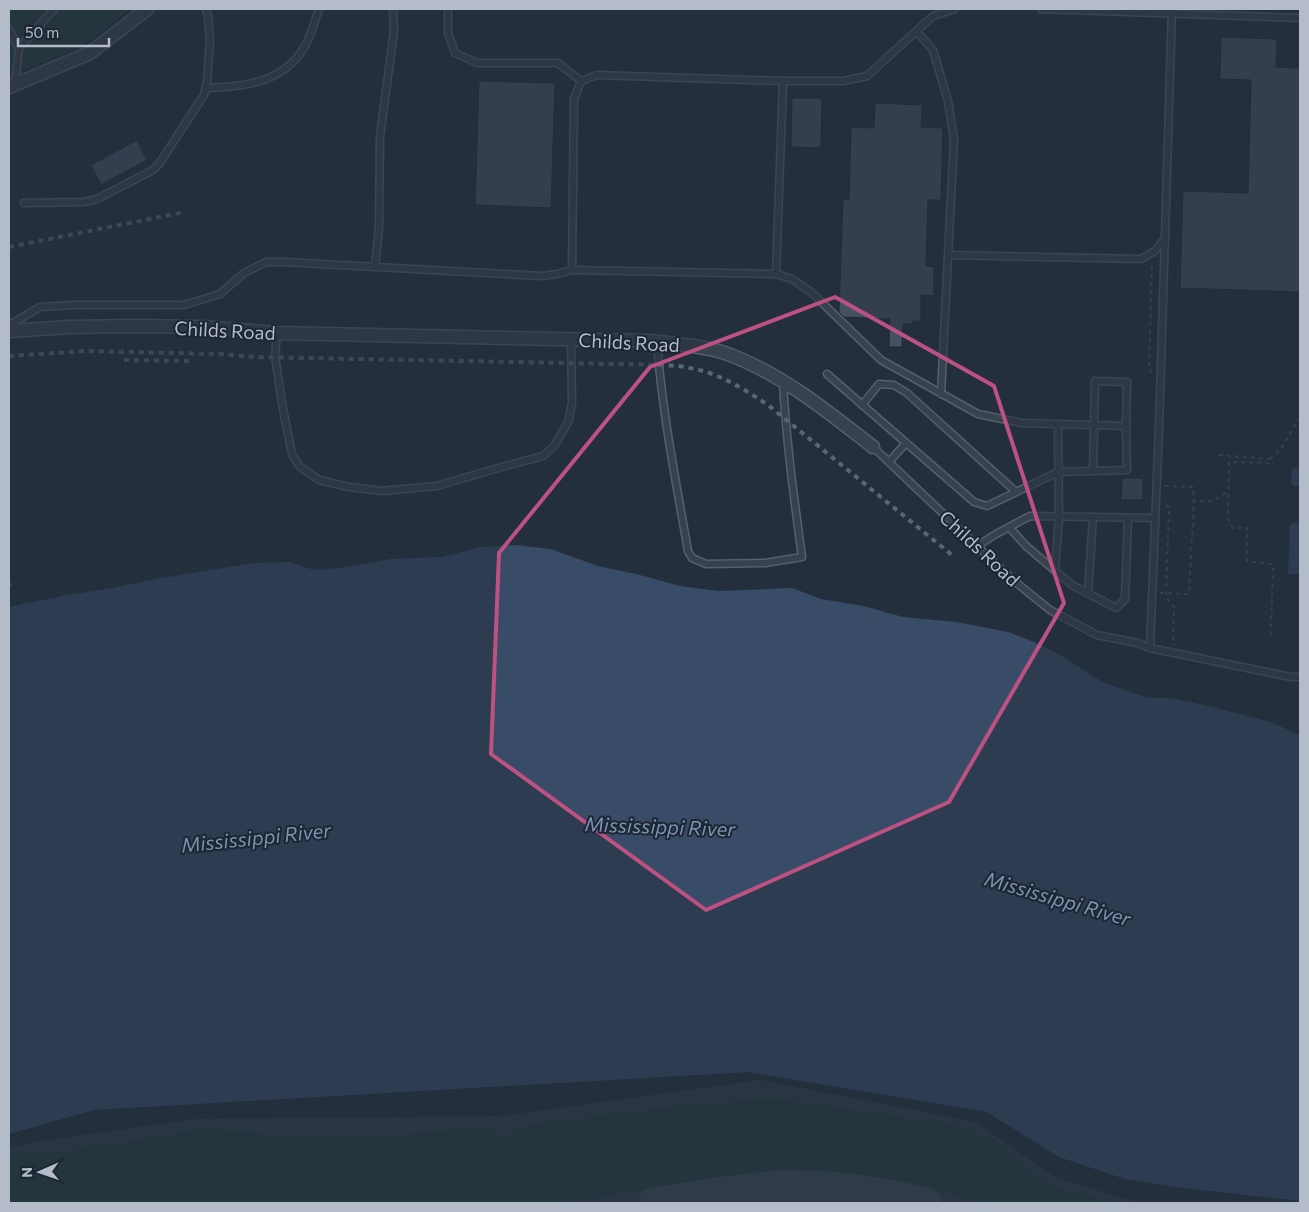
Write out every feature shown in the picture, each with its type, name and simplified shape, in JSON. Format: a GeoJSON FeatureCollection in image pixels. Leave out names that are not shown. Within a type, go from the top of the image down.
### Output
{"type":"FeatureCollection","features":[{"type":"Feature","properties":{"kind":"street"},"geometry":{"type":"LineString","coordinates":[[12,86],[90,53],[147,9]]}},
{"type":"Feature","properties":{"kind":"street","name":"Childs Road"},"geometry":{"type":"LineString","coordinates":[[9,331],[69,327],[202,327],[277,333],[571,339],[657,342],[693,346],[723,353],[749,363],[783,381],[822,407],[873,447]]}},
{"type":"Feature","properties":{"kind":"lane"},"geometry":{"type":"LineString","coordinates":[[12,86],[19,48],[54,9]]}},
{"type":"Feature","properties":{"kind":"lane"},"geometry":{"type":"LineString","coordinates":[[24,203],[83,202],[97,199],[152,170],[159,164],[204,95],[210,40],[206,9]]}},
{"type":"Feature","properties":{"kind":"lane"},"geometry":{"type":"LineString","coordinates":[[206,88],[229,88],[272,78],[298,56],[306,44],[319,9]]}},
{"type":"Feature","properties":{"kind":"lane"},"geometry":{"type":"LineString","coordinates":[[375,267],[379,226],[380,136],[394,30],[393,9]]}},
{"type":"Feature","properties":{"kind":"lane"},"geometry":{"type":"LineString","coordinates":[[448,9],[448,33],[454,53],[476,63],[558,63],[581,81]]}},
{"type":"Feature","properties":{"kind":"lane"},"geometry":{"type":"LineString","coordinates":[[933,16],[934,9]]}},
{"type":"Feature","properties":{"kind":"lane"},"geometry":{"type":"LineString","coordinates":[[572,270],[574,99],[581,81],[596,75],[843,81],[867,76],[933,16],[955,9]]}},
{"type":"Feature","properties":{"kind":"lane"},"geometry":{"type":"LineString","coordinates":[[1041,9],[1172,11],[1300,18]]}},
{"type":"Feature","properties":{"kind":"lane"},"geometry":{"type":"LineString","coordinates":[[1150,648],[1172,11]]}},
{"type":"Feature","properties":{"kind":"lane"},"geometry":{"type":"LineString","coordinates":[[9,30],[19,48]]}},
{"type":"Feature","properties":{"kind":"lane"},"geometry":{"type":"LineString","coordinates":[[917,32],[933,50],[948,101],[954,139],[942,394]]}},
{"type":"Feature","properties":{"kind":"lane"},"geometry":{"type":"LineString","coordinates":[[776,274],[783,81]]}},
{"type":"Feature","properties":{"kind":"lane"},"geometry":{"type":"LineString","coordinates":[[948,255],[1142,259],[1155,251],[1165,238]]}},
{"type":"Feature","properties":{"kind":"lane"},"geometry":{"type":"LineString","coordinates":[[9,325],[40,307],[74,305],[184,305],[220,294],[244,273],[266,262],[544,276],[572,270],[776,274],[792,279],[811,292],[881,360],[978,414],[1022,423],[1126,426]]}},
{"type":"Feature","properties":{"kind":"lane"},"geometry":{"type":"LineString","coordinates":[[277,333],[275,357],[278,368],[282,409],[292,454],[299,466],[319,480],[349,487],[382,491],[437,486],[543,456],[556,445],[568,420],[572,402],[571,339]]}},
{"type":"Feature","properties":{"kind":"lane"},"geometry":{"type":"LineString","coordinates":[[657,342],[669,434],[688,552],[692,558],[706,564],[765,563],[802,556],[785,418],[783,381]]}},
{"type":"Feature","properties":{"kind":"lane"},"geometry":{"type":"LineString","coordinates":[[827,374],[974,502],[987,506],[1058,472],[1093,471],[1127,470],[1127,382],[1095,381],[1093,471]]}},
{"type":"Feature","properties":{"kind":"lane"},"geometry":{"type":"LineString","coordinates":[[862,405],[879,384],[894,385],[907,393],[1016,492]]}},
{"type":"Feature","properties":{"kind":"lane"},"geometry":{"type":"LineString","coordinates":[[1055,570],[1058,516],[1058,424]]}},
{"type":"Feature","properties":{"kind":"lane"},"geometry":{"type":"LineString","coordinates":[[890,462],[906,443]]}},
{"type":"Feature","properties":{"kind":"lane","name":"Childs Road"},"geometry":{"type":"LineString","coordinates":[[873,447],[1013,580],[1050,610],[1097,634],[1172,653],[1291,677],[1300,677]]}},
{"type":"Feature","properties":{"kind":"lane"},"geometry":{"type":"LineString","coordinates":[[977,546],[1030,516],[1155,518]]}},
{"type":"Feature","properties":{"kind":"lane"},"geometry":{"type":"LineString","coordinates":[[1088,593],[1093,517]]}},
{"type":"Feature","properties":{"kind":"lane"},"geometry":{"type":"LineString","coordinates":[[1009,527],[1026,546],[1072,585],[1116,608],[1125,600],[1128,518]]}},
{"type":"Feature","properties":{"kind":"path"},"geometry":{"type":"LineString","coordinates":[[1219,455],[1270,459],[1280,450],[1300,417]]}},
{"type":"Feature","properties":{"kind":"path"},"geometry":{"type":"LineString","coordinates":[[1270,459],[1273,463],[1230,462],[1228,518],[1233,528],[1247,528],[1246,561],[1273,564],[1270,635]]}},
{"type":"Feature","properties":{"kind":"path"},"geometry":{"type":"LineString","coordinates":[[1166,593],[1189,594],[1194,501],[1212,501],[1229,491]]}},
{"type":"Feature","properties":{"kind":"path"},"geometry":{"type":"LineString","coordinates":[[1156,506],[1170,506],[1166,593],[1167,599],[1174,607],[1172,653]]}},
{"type":"Feature","properties":{"kind":"highlighted area"},"geometry":{"type":"Polygon","coordinates":[[[835,297],[994,386],[1064,603],[949,802],[706,910],[491,754],[499,553],[650,367],[835,297]]]}},
{"type":"Feature","properties":{"kind":"shaded area"},"geometry":{"type":"Polygon","coordinates":[[[761,1080],[975,1122],[1057,1178],[1139,1203],[9,1203],[9,1148],[34,1142],[195,1119],[501,1116],[761,1080]]]}},
{"type":"Feature","properties":{"kind":"green space"},"geometry":{"type":"Polygon","coordinates":[[[9,9],[130,9],[80,48],[9,75],[9,9]]]}},
{"type":"Feature","properties":{"kind":"green space"},"geometry":{"type":"Polygon","coordinates":[[[778,1099],[954,1125],[995,1139],[1020,1164],[1052,1186],[1112,1203],[989,1203],[894,1182],[853,1176],[810,1173],[759,1174],[557,1203],[9,1203],[9,1156],[23,1153],[67,1151],[203,1129],[312,1138],[371,1137],[486,1128],[506,1138],[527,1125],[694,1104],[778,1099]]]}},
{"type":"Feature","properties":{"kind":"water"},"geometry":{"type":"Polygon","coordinates":[[[1292,468],[1300,469],[1300,486],[1294,486],[1291,483],[1292,468]]]}},
{"type":"Feature","properties":{"kind":"water"},"geometry":{"type":"Polygon","coordinates":[[[1300,523],[1300,574],[1288,574],[1290,525],[1300,523]]]}},
{"type":"Feature","properties":{"kind":"water","name":"Mississippi River"},"geometry":{"type":"Polygon","coordinates":[[[515,545],[551,549],[598,566],[680,586],[718,591],[792,588],[821,599],[863,606],[903,617],[957,622],[1008,632],[1060,655],[1104,683],[1148,698],[1171,698],[1270,722],[1300,735],[1300,1201],[1183,1188],[1125,1179],[1059,1157],[987,1112],[749,1072],[94,1110],[9,1134],[9,607],[156,579],[254,563],[289,562],[314,570],[339,568],[391,559],[442,557],[481,547],[515,545]]]}},
{"type":"Feature","properties":{"kind":"building"},"geometry":{"type":"Polygon","coordinates":[[[1221,37],[1277,39],[1276,67],[1300,68],[1300,292],[1180,288],[1183,191],[1248,193],[1251,80],[1220,79],[1221,37]]]}},
{"type":"Feature","properties":{"kind":"building"},"geometry":{"type":"Polygon","coordinates":[[[479,81],[555,83],[551,208],[475,205],[479,81]]]}},
{"type":"Feature","properties":{"kind":"building"},"geometry":{"type":"Polygon","coordinates":[[[792,98],[822,98],[821,148],[791,147],[792,98]]]}},
{"type":"Feature","properties":{"kind":"building"},"geometry":{"type":"Polygon","coordinates":[[[875,103],[922,105],[921,127],[943,128],[941,200],[928,200],[926,266],[934,267],[934,296],[921,295],[921,321],[913,321],[913,324],[903,324],[902,347],[889,347],[890,319],[844,317],[839,312],[843,199],[849,199],[851,127],[874,128],[875,103]]]}},
{"type":"Feature","properties":{"kind":"building"},"geometry":{"type":"Polygon","coordinates":[[[137,140],[147,160],[101,185],[91,165],[137,140]]]}},
{"type":"Feature","properties":{"kind":"building"},"geometry":{"type":"Polygon","coordinates":[[[1122,478],[1143,478],[1143,500],[1121,500],[1122,478]]]}},
{"type":"Feature","properties":{"kind":"taxiway"},"geometry":{"type":"LineString","coordinates":[[654,1203],[787,1186],[856,1190],[925,1203]]}},
{"type":"Feature","properties":{"kind":"railway"},"geometry":{"type":"LineString","coordinates":[[9,247],[185,212]]}},
{"type":"Feature","properties":{"kind":"railway"},"geometry":{"type":"LineString","coordinates":[[9,356],[85,351],[687,367],[721,378],[768,405],[952,555]]}},
{"type":"Feature","properties":{"kind":"railway"},"geometry":{"type":"LineString","coordinates":[[124,360],[192,361]]}}]}
